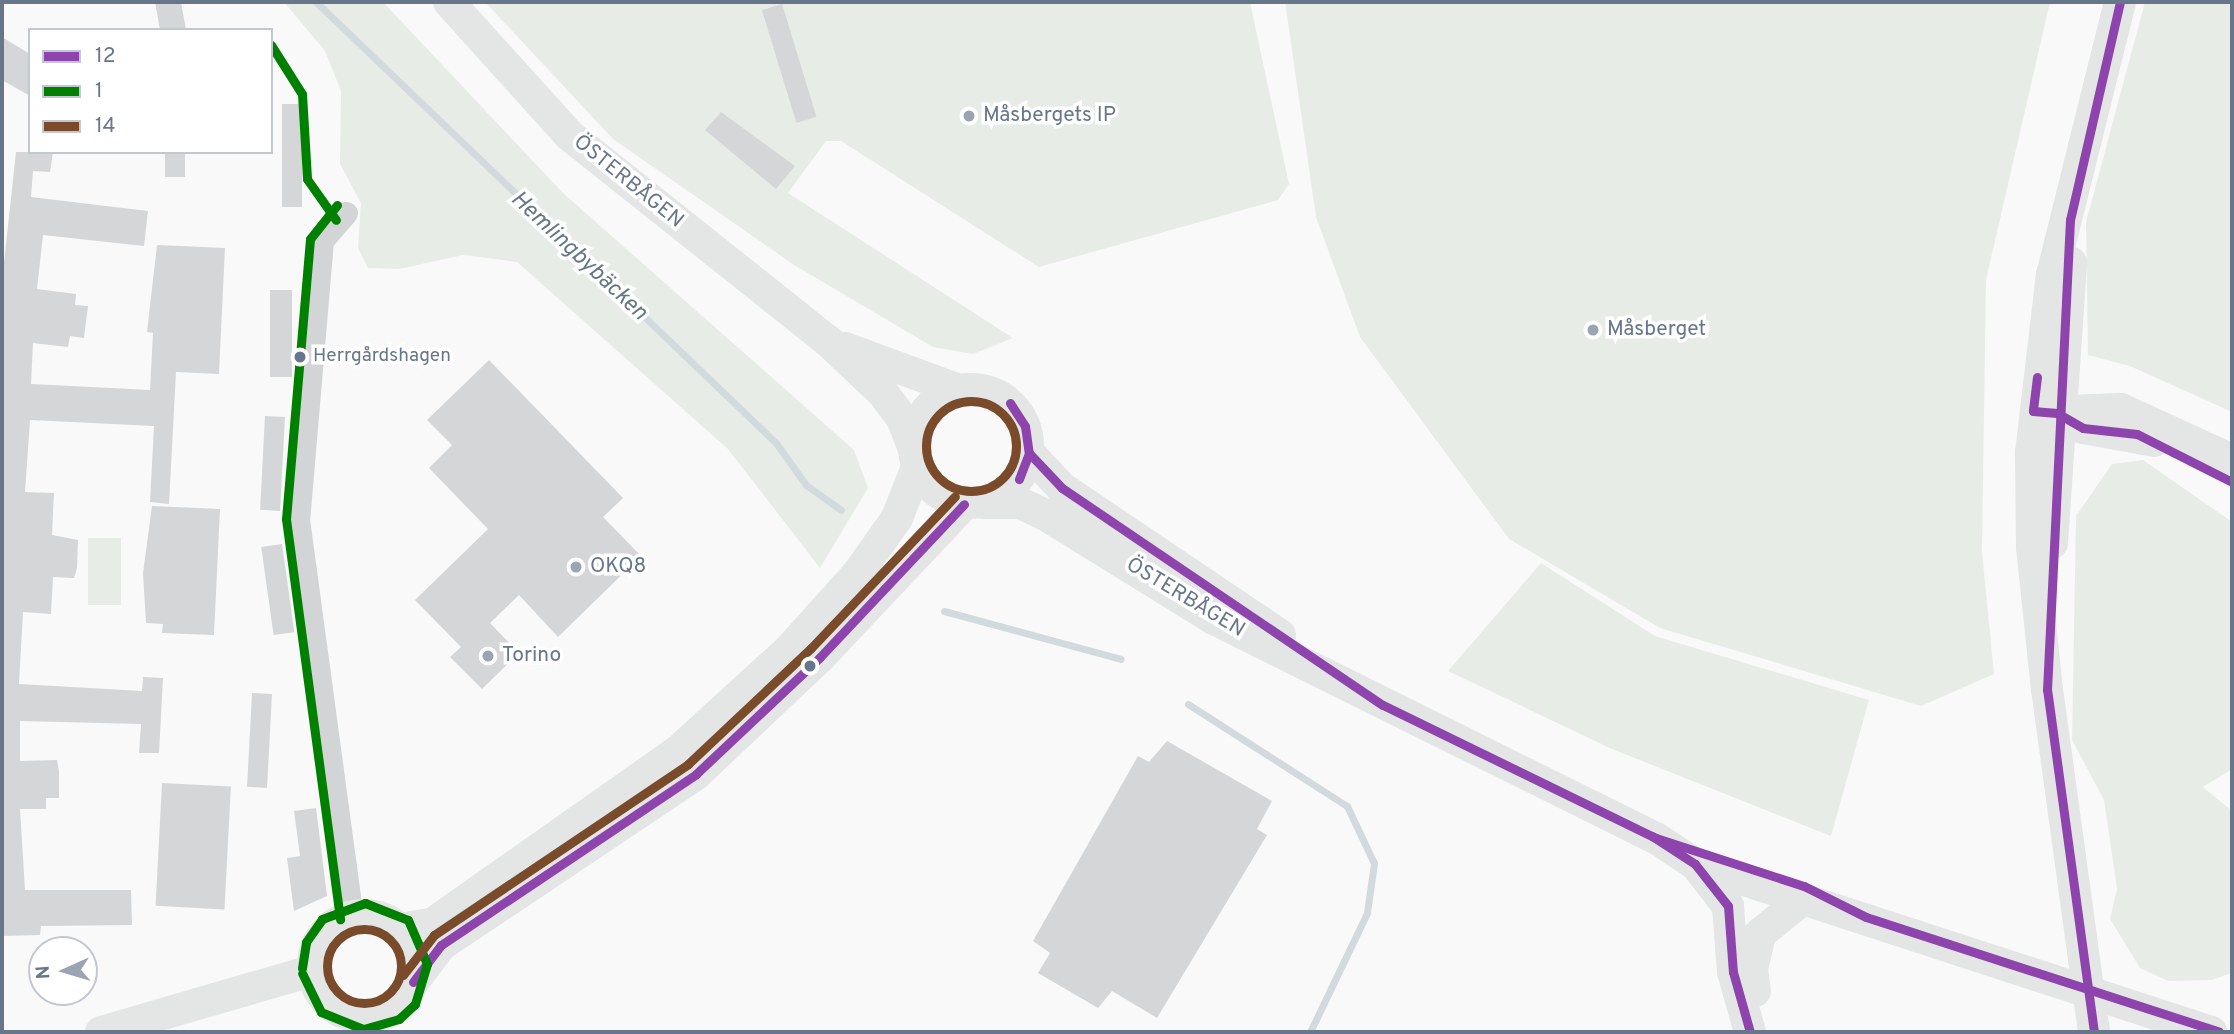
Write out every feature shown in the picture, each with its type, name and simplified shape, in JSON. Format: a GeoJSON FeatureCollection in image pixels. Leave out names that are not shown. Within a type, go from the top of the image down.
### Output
{"type":"FeatureCollection","features":[{"type":"Feature","properties":{"kind":"main road","name":"ÖSTERBÅGEN"},"geometry":{"type":"LineString","coordinates":[[449,2],[569,135],[827,340],[883,393],[902,418],[915,457]]}},
{"type":"Feature","properties":{"kind":"main road"},"geometry":{"type":"LineString","coordinates":[[2094,1032],[2047,691],[2045,412],[2072,279],[2070,220],[2120,2]]}},
{"type":"Feature","properties":{"kind":"main road","name":"ÖSTERBÅGEN"},"geometry":{"type":"LineString","coordinates":[[827,340],[926,383],[958,390]]}},
{"type":"Feature","properties":{"kind":"main road"},"geometry":{"type":"LineString","coordinates":[[399,929],[432,924],[678,751],[789,650],[859,572],[897,518],[927,408],[958,390],[995,393],[1010,403],[1025,426],[1028,453],[1019,479],[975,504],[820,657],[696,774],[441,945],[394,1008],[364,1025],[329,1003],[314,970],[323,936],[352,917],[377,917],[399,929],[412,949],[413,982]]}},
{"type":"Feature","properties":{"kind":"main road"},"geometry":{"type":"LineString","coordinates":[[2045,412],[2082,406],[2121,409],[2232,460]]}},
{"type":"Feature","properties":{"kind":"main road"},"geometry":{"type":"LineString","coordinates":[[2045,412],[2082,428],[2156,441],[2232,482]]}},
{"type":"Feature","properties":{"kind":"main road","name":"ÖSTERBÅGEN"},"geometry":{"type":"LineString","coordinates":[[1028,453],[1062,488],[1382,705]]}},
{"type":"Feature","properties":{"kind":"main road"},"geometry":{"type":"LineString","coordinates":[[915,457],[944,498],[975,504]]}},
{"type":"Feature","properties":{"kind":"main road","name":"ÖSTERBÅGEN"},"geometry":{"type":"LineString","coordinates":[[975,504],[1020,503],[1044,514],[1214,619],[1382,705],[1656,838],[1695,864],[1798,903],[1866,917],[2212,1032]]}},
{"type":"Feature","properties":{"kind":"main road","name":"ÖSTERBÅGEN"},"geometry":{"type":"LineString","coordinates":[[1656,838],[1804,886],[1866,917]]}},
{"type":"Feature","properties":{"kind":"main road"},"geometry":{"type":"LineString","coordinates":[[1695,864],[1728,906],[1733,971],[1750,1032]]}},
{"type":"Feature","properties":{"kind":"main road"},"geometry":{"type":"LineString","coordinates":[[1769,1032],[1758,1010],[1754,952],[1768,922],[1798,903]]}},
{"type":"Feature","properties":{"kind":"main road"},"geometry":{"type":"LineString","coordinates":[[101,1032],[314,970]]}},
{"type":"Feature","properties":{"kind":"street"},"geometry":{"type":"LineString","coordinates":[[346,214],[322,241],[298,519],[352,917]]}},
{"type":"Feature","properties":{"kind":"shaded area"},"geometry":{"type":"Polygon","coordinates":[[[284,2],[383,2],[563,193],[854,450],[868,488],[820,568],[728,449],[517,262],[463,255],[399,269],[368,268],[358,248],[361,203],[340,164],[341,91],[325,51],[284,2]]]}},
{"type":"Feature","properties":{"kind":"shaded area","name":"Måsbergets IP"},"geometry":{"type":"Polygon","coordinates":[[[485,2],[1250,2],[1289,184],[1278,200],[1039,267],[841,141],[826,141],[788,193],[1013,338],[973,354],[933,347],[794,265],[613,139],[485,2]]]}},
{"type":"Feature","properties":{"kind":"shaded area"},"geometry":{"type":"Polygon","coordinates":[[[1285,2],[2050,2],[1986,280],[1982,552],[1994,674],[1921,706],[1660,628],[1509,539],[1360,337],[1316,217],[1285,2]]]}},
{"type":"Feature","properties":{"kind":"shaded area"},"geometry":{"type":"Polygon","coordinates":[[[2145,2],[2232,2],[2232,412],[2130,366],[2088,355],[2086,222],[2145,2]]]}},
{"type":"Feature","properties":{"kind":"shaded area"},"geometry":{"type":"Polygon","coordinates":[[[2143,460],[2232,522],[2232,769],[2203,787],[2232,811],[2232,973],[2211,980],[2168,981],[2140,968],[2110,919],[2117,889],[2104,800],[2072,740],[2076,516],[2112,464],[2143,460]]]}},
{"type":"Feature","properties":{"kind":"shaded area"},"geometry":{"type":"Polygon","coordinates":[[[88,538],[121,538],[121,605],[88,605],[88,538]]]}},
{"type":"Feature","properties":{"kind":"shaded area"},"geometry":{"type":"Polygon","coordinates":[[[1541,563],[1655,636],[1869,700],[1831,836],[1612,749],[1448,671],[1541,563]]]}},
{"type":"Feature","properties":{"kind":"building"},"geometry":{"type":"Polygon","coordinates":[[[155,2],[181,2],[186,28],[160,28],[155,2]]]}},
{"type":"Feature","properties":{"kind":"building"},"geometry":{"type":"Polygon","coordinates":[[[782,4],[816,117],[796,123],[762,10],[782,4]]]}},
{"type":"Feature","properties":{"kind":"building"},"geometry":{"type":"Polygon","coordinates":[[[2,37],[28,53],[28,95],[2,80],[2,37]]]}},
{"type":"Feature","properties":{"kind":"building"},"geometry":{"type":"Polygon","coordinates":[[[282,104],[302,104],[302,207],[282,207],[282,104]]]}},
{"type":"Feature","properties":{"kind":"building"},"geometry":{"type":"Polygon","coordinates":[[[721,112],[795,166],[776,189],[705,130],[721,112]]]}},
{"type":"Feature","properties":{"kind":"building"},"geometry":{"type":"Polygon","coordinates":[[[16,152],[53,154],[50,172],[33,171],[31,197],[148,211],[144,246],[43,235],[37,289],[76,294],[75,305],[88,306],[84,338],[70,336],[68,347],[33,343],[31,384],[150,390],[153,333],[147,332],[157,245],[225,248],[219,374],[176,372],[169,504],[150,502],[154,426],[30,420],[25,492],[54,493],[52,535],[78,540],[77,568],[74,578],[53,577],[51,614],[23,612],[19,684],[142,691],[143,677],[163,678],[159,753],[139,753],[141,724],[20,721],[20,761],[57,760],[59,771],[59,798],[46,798],[46,809],[20,809],[25,890],[131,890],[132,925],[41,926],[40,935],[2,936],[2,281],[16,152]]]}},
{"type":"Feature","properties":{"kind":"building"},"geometry":{"type":"Polygon","coordinates":[[[165,154],[185,154],[185,177],[165,177],[165,154]]]}},
{"type":"Feature","properties":{"kind":"building"},"geometry":{"type":"Polygon","coordinates":[[[270,290],[292,290],[292,377],[270,377],[270,290]]]}},
{"type":"Feature","properties":{"kind":"building"},"geometry":{"type":"Polygon","coordinates":[[[489,360],[623,498],[603,517],[641,556],[558,637],[519,595],[490,623],[519,653],[482,689],[450,657],[461,647],[415,600],[488,529],[429,468],[452,445],[427,420],[489,360]]]}},
{"type":"Feature","properties":{"kind":"building"},"geometry":{"type":"Polygon","coordinates":[[[265,416],[285,417],[280,511],[260,510],[265,416]]]}},
{"type":"Feature","properties":{"kind":"building"},"geometry":{"type":"Polygon","coordinates":[[[152,506],[220,509],[214,635],[162,633],[163,624],[146,623],[143,573],[152,506]]]}},
{"type":"Feature","properties":{"kind":"building"},"geometry":{"type":"Polygon","coordinates":[[[282,544],[294,632],[274,635],[261,547],[282,544]]]}},
{"type":"Feature","properties":{"kind":"building"},"geometry":{"type":"Polygon","coordinates":[[[252,693],[272,694],[267,788],[247,787],[252,693]]]}},
{"type":"Feature","properties":{"kind":"building"},"geometry":{"type":"Polygon","coordinates":[[[1167,741],[1272,801],[1257,829],[1267,835],[1157,1018],[1112,991],[1098,1008],[1038,973],[1050,953],[1033,941],[1138,756],[1149,762],[1167,741]]]}},
{"type":"Feature","properties":{"kind":"building"},"geometry":{"type":"Polygon","coordinates":[[[162,783],[231,787],[224,909],[156,906],[162,783]]]}},
{"type":"Feature","properties":{"kind":"building"},"geometry":{"type":"Polygon","coordinates":[[[316,808],[327,896],[294,911],[287,858],[300,856],[294,811],[316,808]]]}},
{"type":"Feature","properties":{"kind":"waterway","name":"Hemlingbybäcken"},"geometry":{"type":"LineString","coordinates":[[316,2],[776,443],[806,485],[841,510]]}},
{"type":"Feature","properties":{"kind":"waterway","name":"Hemlingbybäcken"},"geometry":{"type":"LineString","coordinates":[[944,611],[1121,659]]}},
{"type":"Feature","properties":{"kind":"waterway","name":"Hemlingbybäcken"},"geometry":{"type":"LineString","coordinates":[[1188,704],[1347,806],[1374,863],[1367,913],[1310,1032]]}},
{"type":"Feature","properties":{"kind":"transit line","name":"12"},"geometry":{"type":"LineString","coordinates":[[2094,1032],[2047,690],[2070,220],[2120,2]]}},
{"type":"Feature","properties":{"kind":"transit line","name":"1"},"geometry":{"type":"LineString","coordinates":[[273,48],[302,94],[307,179],[336,220]]}},
{"type":"Feature","properties":{"kind":"transit line","name":"1"},"geometry":{"type":"LineString","coordinates":[[337,205],[310,239],[286,519],[340,919]]}},
{"type":"Feature","properties":{"kind":"transit line","name":"12"},"geometry":{"type":"LineString","coordinates":[[2037,377],[2033,411],[2057,413],[2083,428],[2137,434],[2232,482]]}},
{"type":"Feature","properties":{"kind":"transit line","name":"14"},"geometry":{"type":"LineString","coordinates":[[971,401],[988,404],[1003,414],[1013,429],[1016,446],[1013,463],[1003,478],[988,488],[971,491],[954,488],[939,478],[929,463],[926,446],[929,429],[939,414],[954,404],[971,401]]}},
{"type":"Feature","properties":{"kind":"transit line","name":"12"},"geometry":{"type":"LineString","coordinates":[[1010,403],[1025,426],[1029,453],[1019,479]]}},
{"type":"Feature","properties":{"kind":"transit line","name":"12"},"geometry":{"type":"LineString","coordinates":[[1029,453],[1062,488],[1383,705],[1656,838],[1804,886],[1866,917],[2219,1032]]}},
{"type":"Feature","properties":{"kind":"transit line","name":"14"},"geometry":{"type":"LineString","coordinates":[[403,975],[434,935],[688,764],[811,648],[955,496]]}},
{"type":"Feature","properties":{"kind":"transit line","name":"12"},"geometry":{"type":"LineString","coordinates":[[413,982],[441,945],[696,774],[820,657],[964,504]]}},
{"type":"Feature","properties":{"kind":"transit line","name":"12"},"geometry":{"type":"LineString","coordinates":[[1652,836],[1695,864],[1728,906],[1733,972],[1750,1032]]}},
{"type":"Feature","properties":{"kind":"transit line","name":"1"},"geometry":{"type":"LineString","coordinates":[[302,968],[306,942],[322,919],[365,903],[408,920],[427,964],[415,1004],[399,1019],[363,1029],[321,1012],[302,973]]}},
{"type":"Feature","properties":{"kind":"transit line","name":"14"},"geometry":{"type":"LineString","coordinates":[[364,929],[378,932],[390,940],[398,952],[401,966],[398,980],[390,992],[378,1000],[364,1003],[350,1000],[338,992],[330,980],[327,966],[330,952],[338,940],[350,932],[364,929]]}},
{"type":"Feature","properties":{"kind":"place","name":"Måsbergets IP"},"geometry":{"type":"Point","coordinates":[969,116]}},
{"type":"Feature","properties":{"kind":"place","name":"Måsberget"},"geometry":{"type":"Point","coordinates":[1593,330]}},
{"type":"Feature","properties":{"kind":"place","name":"Herrgårdshagen"},"geometry":{"type":"Point","coordinates":[300,357]}},
{"type":"Feature","properties":{"kind":"place","name":"OKQ8"},"geometry":{"type":"Point","coordinates":[576,567]}},
{"type":"Feature","properties":{"kind":"place","name":"Torino"},"geometry":{"type":"Point","coordinates":[488,656]}}]}
